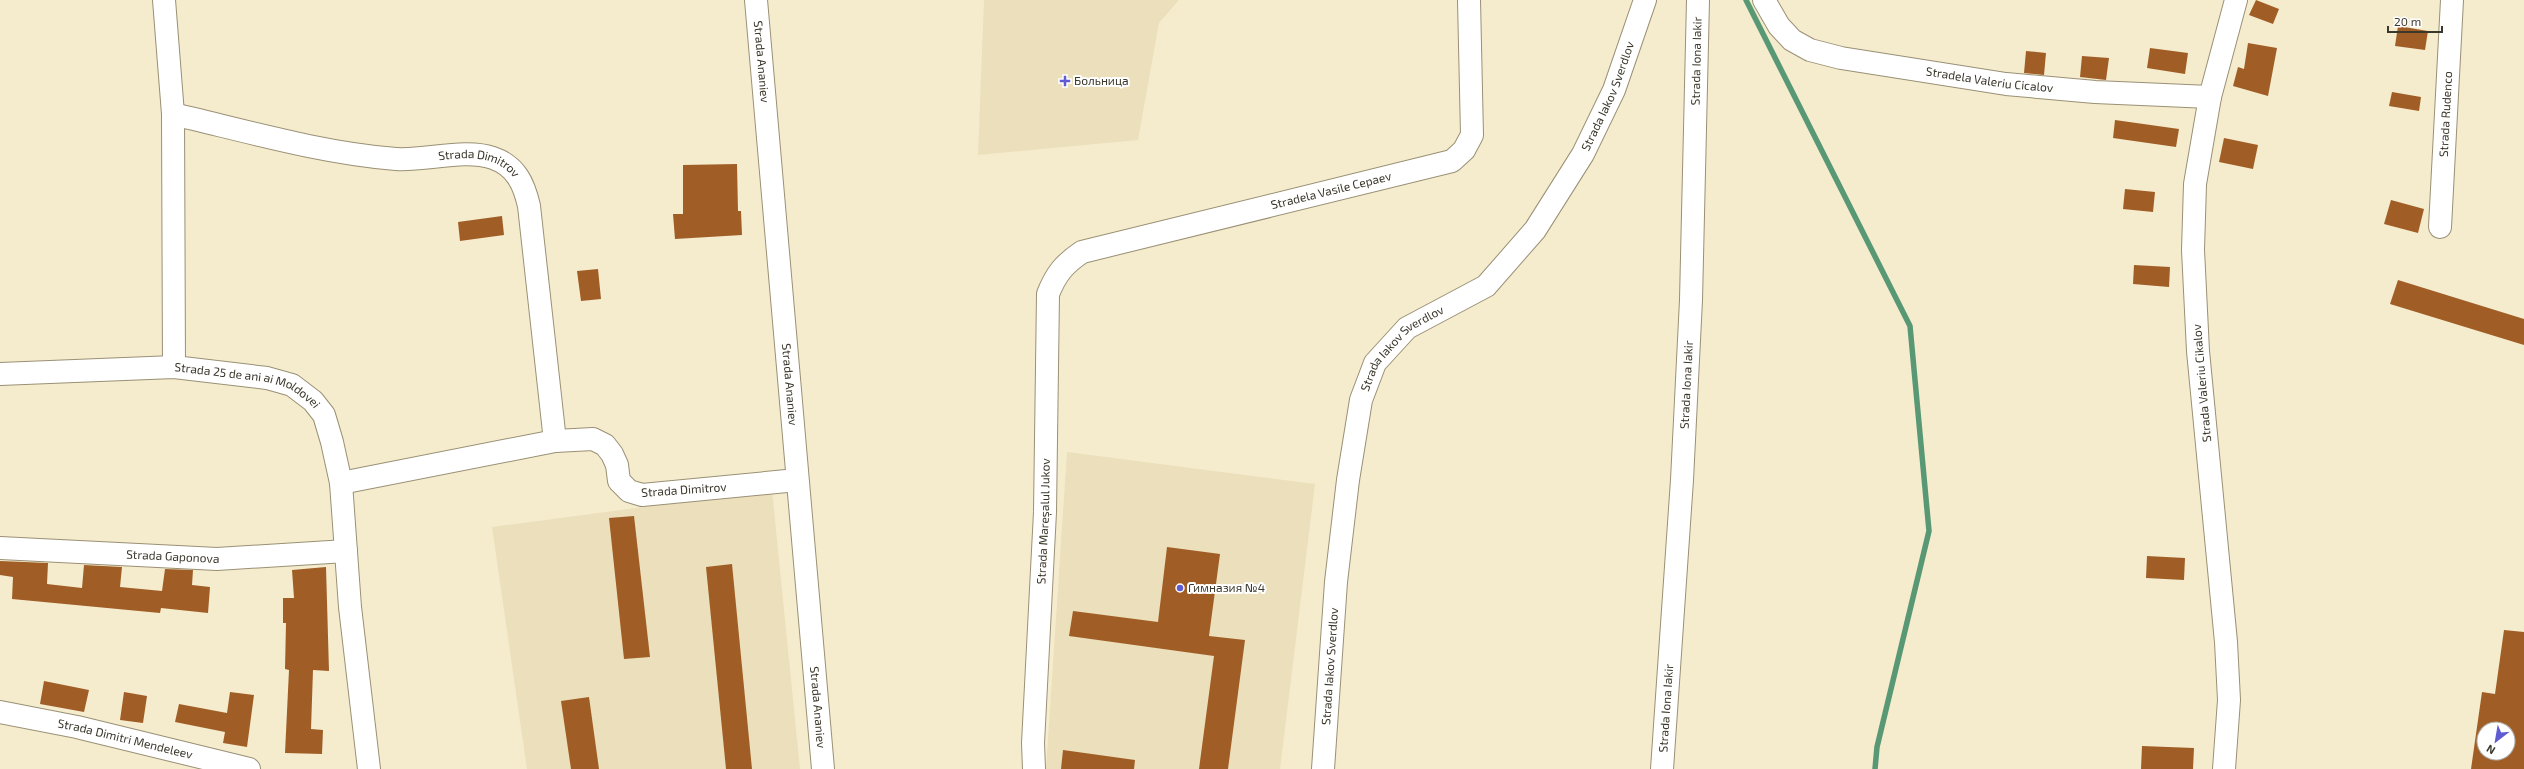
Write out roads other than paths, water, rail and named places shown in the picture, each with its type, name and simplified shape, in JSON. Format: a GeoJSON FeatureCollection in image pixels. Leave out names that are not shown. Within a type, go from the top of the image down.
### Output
{"type":"FeatureCollection","features":[{"type":"Feature","properties":{"kind":"street","name":"Strada 25 de ani ai Moldovei"},"geometry":{"type":"LineString","coordinates":[[164,0],[173,114],[174,367],[267,378],[292,385],[313,401],[324,415],[332,442],[340,483],[350,607],[368,769]]}},
{"type":"Feature","properties":{"kind":"street","name":"Strada Ananiev"},"geometry":{"type":"LineString","coordinates":[[756,0],[823,769]]}},
{"type":"Feature","properties":{"kind":"street","name":"Stradela Vasile Cepaev"},"geometry":{"type":"LineString","coordinates":[[1055,275],[1065,263],[1082,252],[1452,161],[1464,150],[1472,135],[1469,0]]}},
{"type":"Feature","properties":{"kind":"street","name":"Strada Iakov Sverdlov"},"geometry":{"type":"LineString","coordinates":[[1323,769],[1336,582],[1348,480],[1361,400],[1375,363],[1407,328],[1486,286],[1535,230],[1583,154],[1614,90],[1645,0]]}},
{"type":"Feature","properties":{"kind":"street","name":"Strada Iona Iakir"},"geometry":{"type":"LineString","coordinates":[[1662,769],[1682,480],[1691,316],[1696,184],[1698,0]]}},
{"type":"Feature","properties":{"kind":"street","name":"Stradela Valeriu Cicalov"},"geometry":{"type":"LineString","coordinates":[[1764,0],[1780,26],[1792,40],[1810,50],[1841,58],[2006,84],[2095,92],[2210,97]]}},
{"type":"Feature","properties":{"kind":"street","name":"Strada Valeriu Cikalov"},"geometry":{"type":"LineString","coordinates":[[2224,769],[2229,700],[2226,642],[2198,351],[2193,250],[2195,184],[2210,97],[2236,0]]}},
{"type":"Feature","properties":{"kind":"street","name":"Strada Rudenco"},"geometry":{"type":"LineString","coordinates":[[2440,227],[2452,0]]}},
{"type":"Feature","properties":{"kind":"street","name":"Strada Dimitrov"},"geometry":{"type":"LineString","coordinates":[[173,114],[329,149],[397,159],[479,155],[493,158],[517,173],[525,187],[529,206],[555,441]]}},
{"type":"Feature","properties":{"kind":"street","name":"Strada Mareșalul Jukov"},"geometry":{"type":"LineString","coordinates":[[1034,769],[1033,743],[1045,512],[1048,294],[1055,275]]}},
{"type":"Feature","properties":{"kind":"street"},"geometry":{"type":"LineString","coordinates":[[0,374],[174,367]]}},
{"type":"Feature","properties":{"kind":"street","name":"Strada Dimitrov"},"geometry":{"type":"LineString","coordinates":[[340,483],[555,441],[593,439],[605,445],[617,465],[619,481],[629,491],[642,495],[797,480]]}},
{"type":"Feature","properties":{"kind":"street","name":"Strada Gaponova"},"geometry":{"type":"LineString","coordinates":[[0,548],[217,559],[346,551]]}},
{"type":"Feature","properties":{"kind":"street","name":"Strada Dimitri Mendeleev"},"geometry":{"type":"LineString","coordinates":[[0,712],[76,727],[249,769]]}},
{"type":"Feature","properties":{"kind":"waterway"},"geometry":{"type":"LineString","coordinates":[[1746,0],[1910,326],[1929,531],[1877,747],[1875,769]]}},
{"type":"Feature","properties":{"kind":"place","name":"Больница"},"geometry":{"type":"Point","coordinates":[1065,81]}},
{"type":"Feature","properties":{"kind":"place","name":"Гимназия №4"},"geometry":{"type":"Point","coordinates":[1180,588]}}]}
